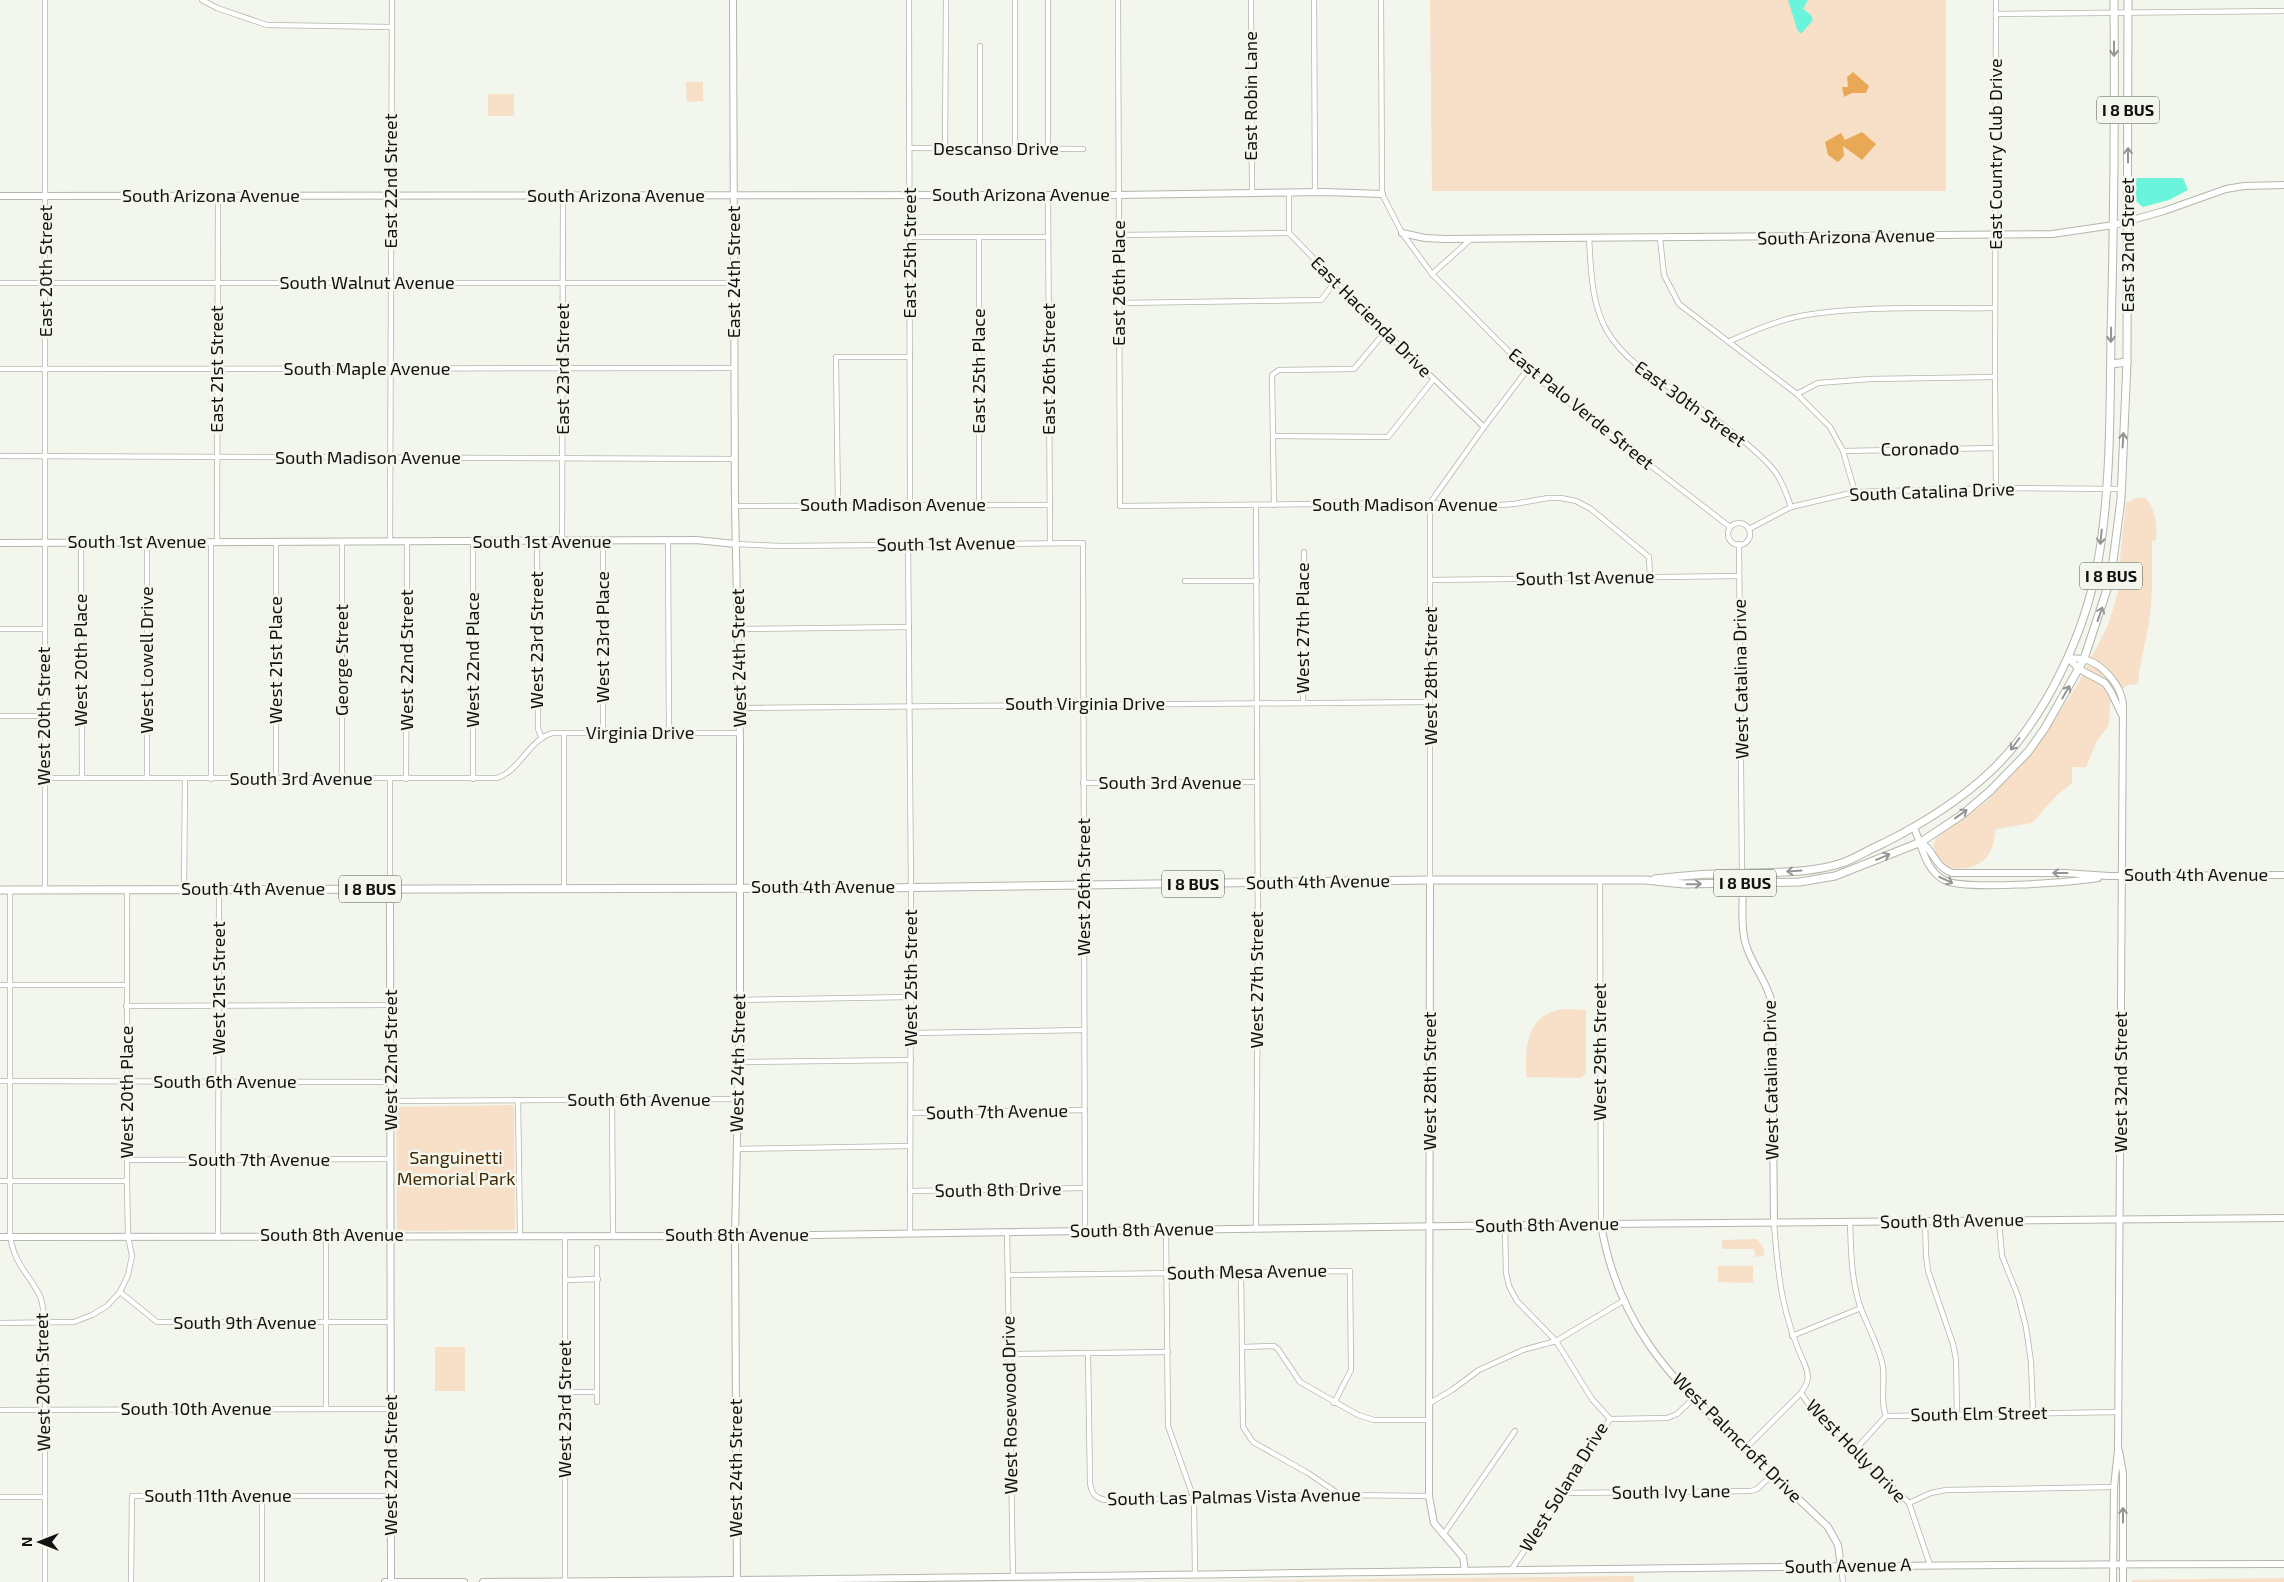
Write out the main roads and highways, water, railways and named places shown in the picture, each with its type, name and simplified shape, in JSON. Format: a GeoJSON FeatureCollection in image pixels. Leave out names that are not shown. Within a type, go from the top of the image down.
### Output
{"type":"FeatureCollection","features":[{"type":"Feature","properties":{"kind":"main road","name":"East 32nd Street"},"geometry":{"type":"LineString","coordinates":[[1914,828],[1956,800],[1990,772],[2011,750],[2034,717],[2068,658],[2089,604],[2099,559],[2106,488],[2114,225],[2114,0]]}},
{"type":"Feature","properties":{"kind":"main road","name":"East 32nd Street"},"geometry":{"type":"LineString","coordinates":[[1921,842],[1963,814],[2005,777],[2028,752],[2045,728],[2080,669],[2111,577],[2121,489],[2126,362],[2128,0]]}},
{"type":"Feature","properties":{"kind":"main road"},"geometry":{"type":"LineString","coordinates":[[2111,364],[2126,362]]}},
{"type":"Feature","properties":{"kind":"main road","name":"South 4th Avenue"},"geometry":{"type":"LineString","coordinates":[[1645,880],[1680,876],[1797,872],[1842,863],[1914,828]]}},
{"type":"Feature","properties":{"kind":"main road","name":"South 4th Avenue"},"geometry":{"type":"LineString","coordinates":[[0,890],[911,887],[1257,884],[1430,880],[1645,880],[1684,884],[1800,882],[1835,876],[1921,842]]}},
{"type":"Feature","properties":{"kind":"main road"},"geometry":{"type":"LineString","coordinates":[[1742,873],[1743,883]]}},
{"type":"Feature","properties":{"kind":"water"},"geometry":{"type":"Polygon","coordinates":[[[1788,0],[1808,0],[1803,9],[1811,15],[1813,20],[1801,34],[1797,29],[1788,0]]]}},
{"type":"Feature","properties":{"kind":"water"},"geometry":{"type":"Polygon","coordinates":[[[2136,178],[2183,178],[2188,190],[2169,200],[2143,207],[2136,201],[2136,178]]]}},
{"type":"Feature","properties":{"kind":"park label","name":"Sanguinetti Memorial Park"},"geometry":{"type":"Point","coordinates":[456,1168]}}]}
